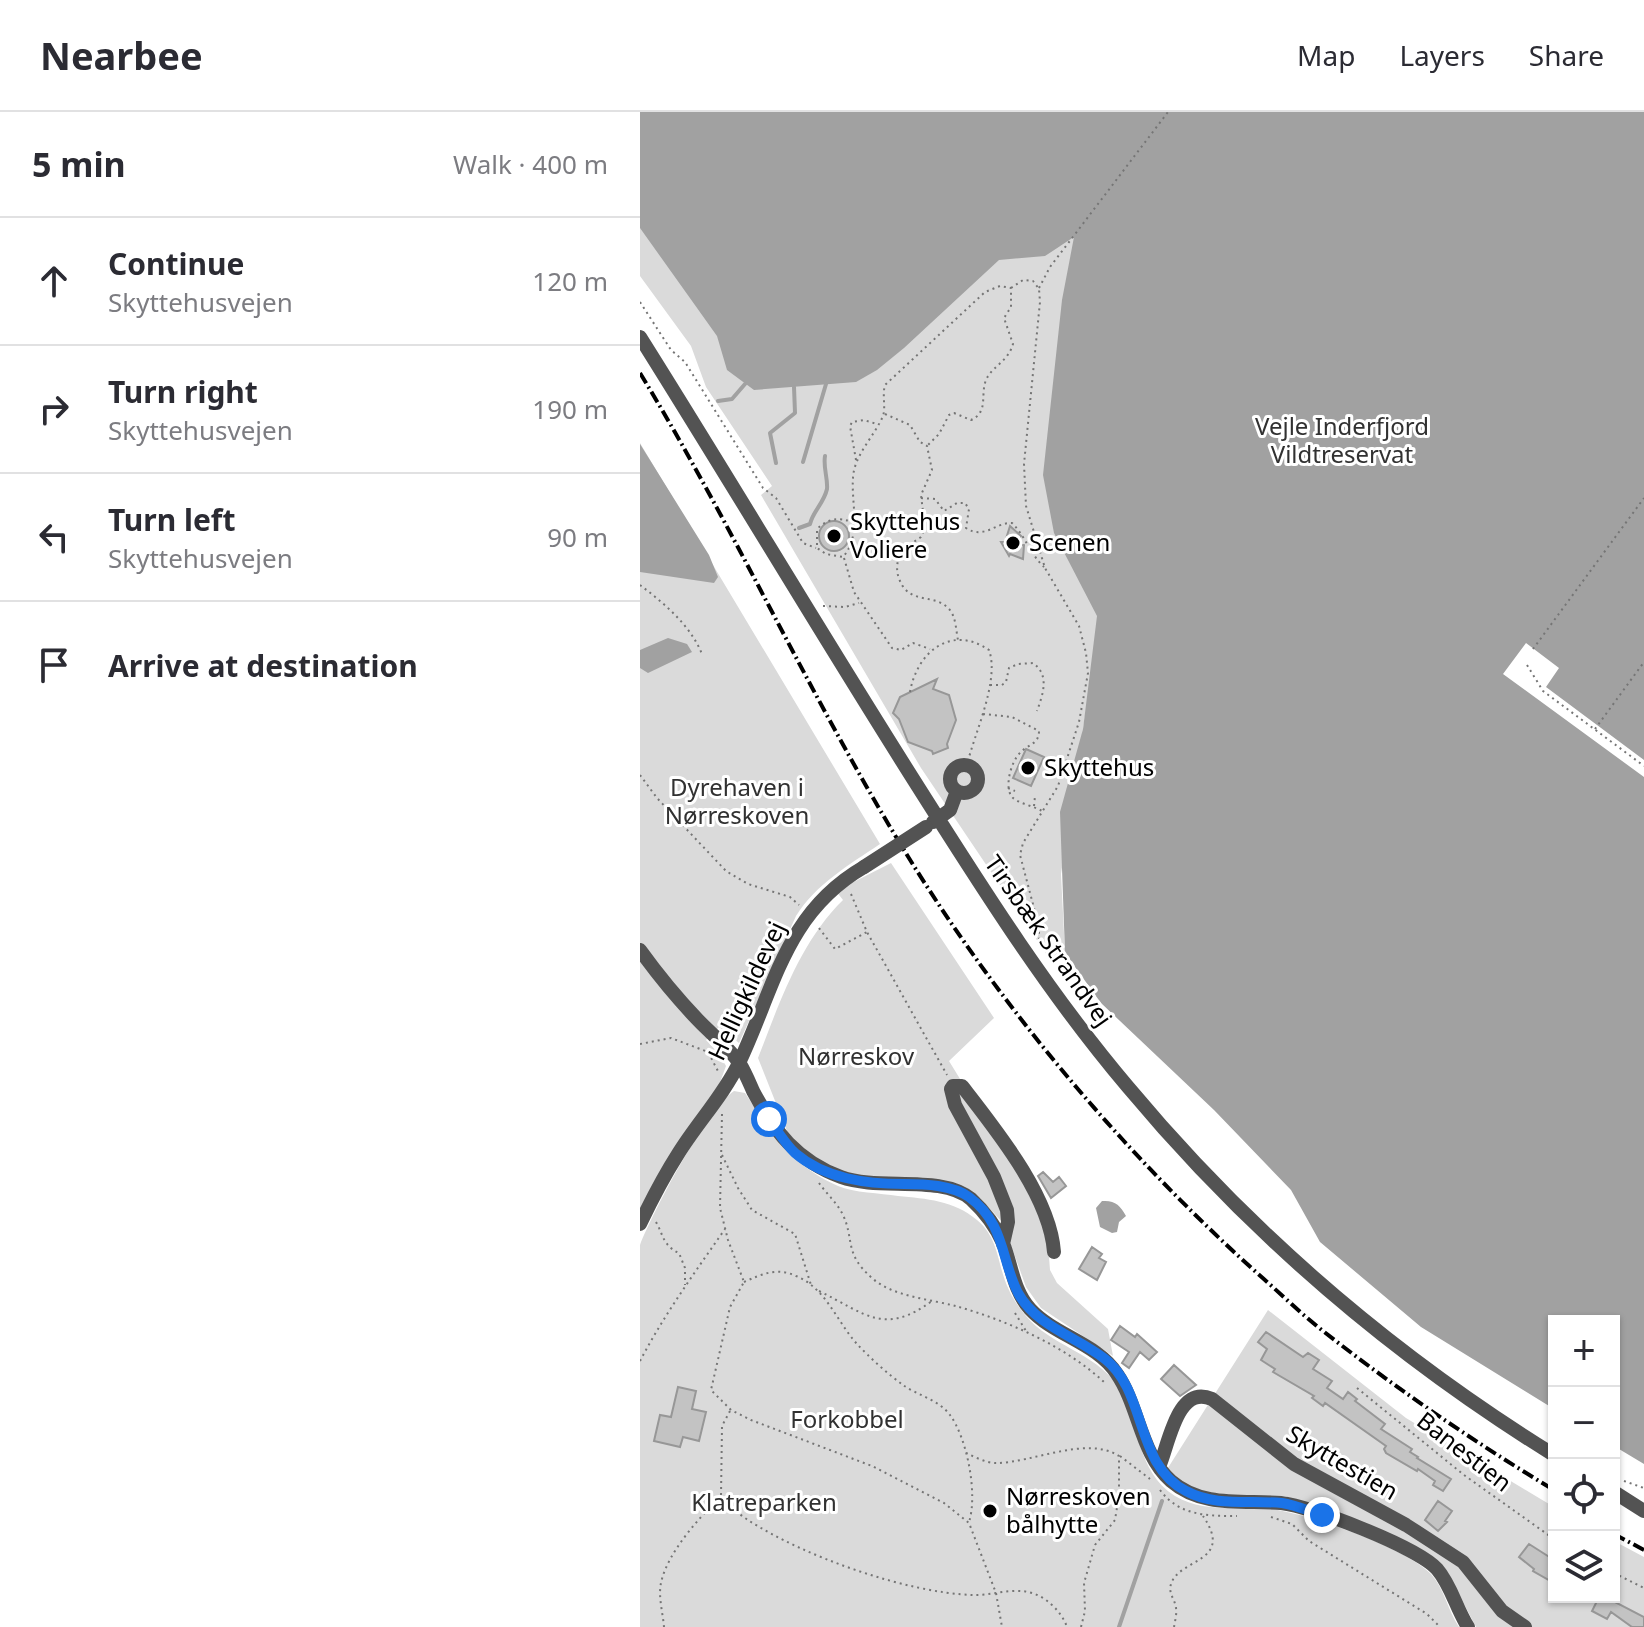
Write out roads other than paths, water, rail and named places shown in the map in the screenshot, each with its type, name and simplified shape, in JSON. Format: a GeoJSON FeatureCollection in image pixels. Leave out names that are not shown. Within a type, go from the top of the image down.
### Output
{"type":"FeatureCollection","features":[{"type":"Feature","properties":{"kind":"street","name":"Tirsbæk Strandvej"},"geometry":{"type":"LineString","coordinates":[[640,337],[804,603],[932,823],[1032,963],[1127,1086],[1189,1158],[1330,1292],[1472,1402],[1548,1451]]}},
{"type":"Feature","properties":{"kind":"street"},"geometry":{"type":"LineString","coordinates":[[967,765],[977,772],[977,786],[966,793],[957,791],[951,784],[950,775],[955,768],[967,765]]}},
{"type":"Feature","properties":{"kind":"street"},"geometry":{"type":"LineString","coordinates":[[932,823],[950,810],[957,791]]}},
{"type":"Feature","properties":{"kind":"street","name":"Helligkildevej"},"geometry":{"type":"LineString","coordinates":[[642,1220],[677,1155],[722,1092],[739,1062],[765,996],[808,914],[845,878],[932,823]]}},
{"type":"Feature","properties":{"kind":"street"},"geometry":{"type":"LineString","coordinates":[[640,950],[669,989],[739,1062],[769,1119],[795,1153],[855,1181],[928,1184],[968,1197],[995,1226],[1018,1293],[1032,1311],[1106,1360],[1116,1372],[1126,1388],[1154,1467],[1170,1481],[1186,1492],[1208,1499],[1286,1504],[1398,1544],[1434,1565],[1444,1578],[1468,1627]]}},
{"type":"Feature","properties":{"kind":"street"},"geometry":{"type":"LineString","coordinates":[[1003,1244],[1007,1210],[994,1177],[955,1105],[953,1086],[962,1086],[1024,1174],[1048,1222],[1054,1252]]}},
{"type":"Feature","properties":{"kind":"street","name":"Skyttestien"},"geometry":{"type":"LineString","coordinates":[[1154,1467],[1188,1400],[1196,1396],[1212,1399],[1294,1464],[1406,1525],[1463,1562],[1502,1611],[1525,1627]]}},
{"type":"Feature","properties":{"kind":"street"},"geometry":{"type":"LineString","coordinates":[[1620,1491],[1644,1508]]}},
{"type":"Feature","properties":{"kind":"waterway"},"geometry":{"type":"LineString","coordinates":[[718,401],[732,399],[745,384]]}},
{"type":"Feature","properties":{"kind":"waterway"},"geometry":{"type":"LineString","coordinates":[[803,462],[826,384]]}},
{"type":"Feature","properties":{"kind":"waterway"},"geometry":{"type":"LineString","coordinates":[[776,463],[770,433],[795,413],[794,387]]}},
{"type":"Feature","properties":{"kind":"waterway"},"geometry":{"type":"LineString","coordinates":[[799,528],[810,524],[826,494],[825,456]]}},
{"type":"Feature","properties":{"kind":"waterway"},"geometry":{"type":"LineString","coordinates":[[1119,1627],[1162,1501]]}},
{"type":"Feature","properties":{"kind":"railway"},"geometry":{"type":"LineString","coordinates":[[640,373],[710,494],[841,742],[912,863],[987,974],[1070,1080],[1160,1180],[1306,1317],[1436,1414],[1548,1486]]}},
{"type":"Feature","properties":{"kind":"railway"},"geometry":{"type":"LineString","coordinates":[[1620,1537],[1644,1550]]}},
{"type":"Feature","properties":{"kind":"place","name":"Skyttehus Voliere"},"geometry":{"type":"Point","coordinates":[834,536]}},
{"type":"Feature","properties":{"kind":"place","name":"Scenen"},"geometry":{"type":"Point","coordinates":[1013,543]}},
{"type":"Feature","properties":{"kind":"place","name":"Skyttehus"},"geometry":{"type":"Point","coordinates":[1028,768]}},
{"type":"Feature","properties":{"kind":"place","name":"Nørreskoven bålhytte"},"geometry":{"type":"Point","coordinates":[990,1511]}},
{"type":"Feature","properties":{"kind":"park label","name":"Vejle Inderfjord Vildtreservat"},"geometry":{"type":"Point","coordinates":[1342,441]}},
{"type":"Feature","properties":{"kind":"park label","name":"Dyrehaven i Nørreskoven"},"geometry":{"type":"Point","coordinates":[737,802]}},
{"type":"Feature","properties":{"kind":"park label","name":"Nørreskov"},"geometry":{"type":"Point","coordinates":[856,1057]}},
{"type":"Feature","properties":{"kind":"park label","name":"Forkobbel"},"geometry":{"type":"Point","coordinates":[847,1420]}},
{"type":"Feature","properties":{"kind":"park label","name":"Klatreparken"},"geometry":{"type":"Point","coordinates":[764,1503]}}]}
